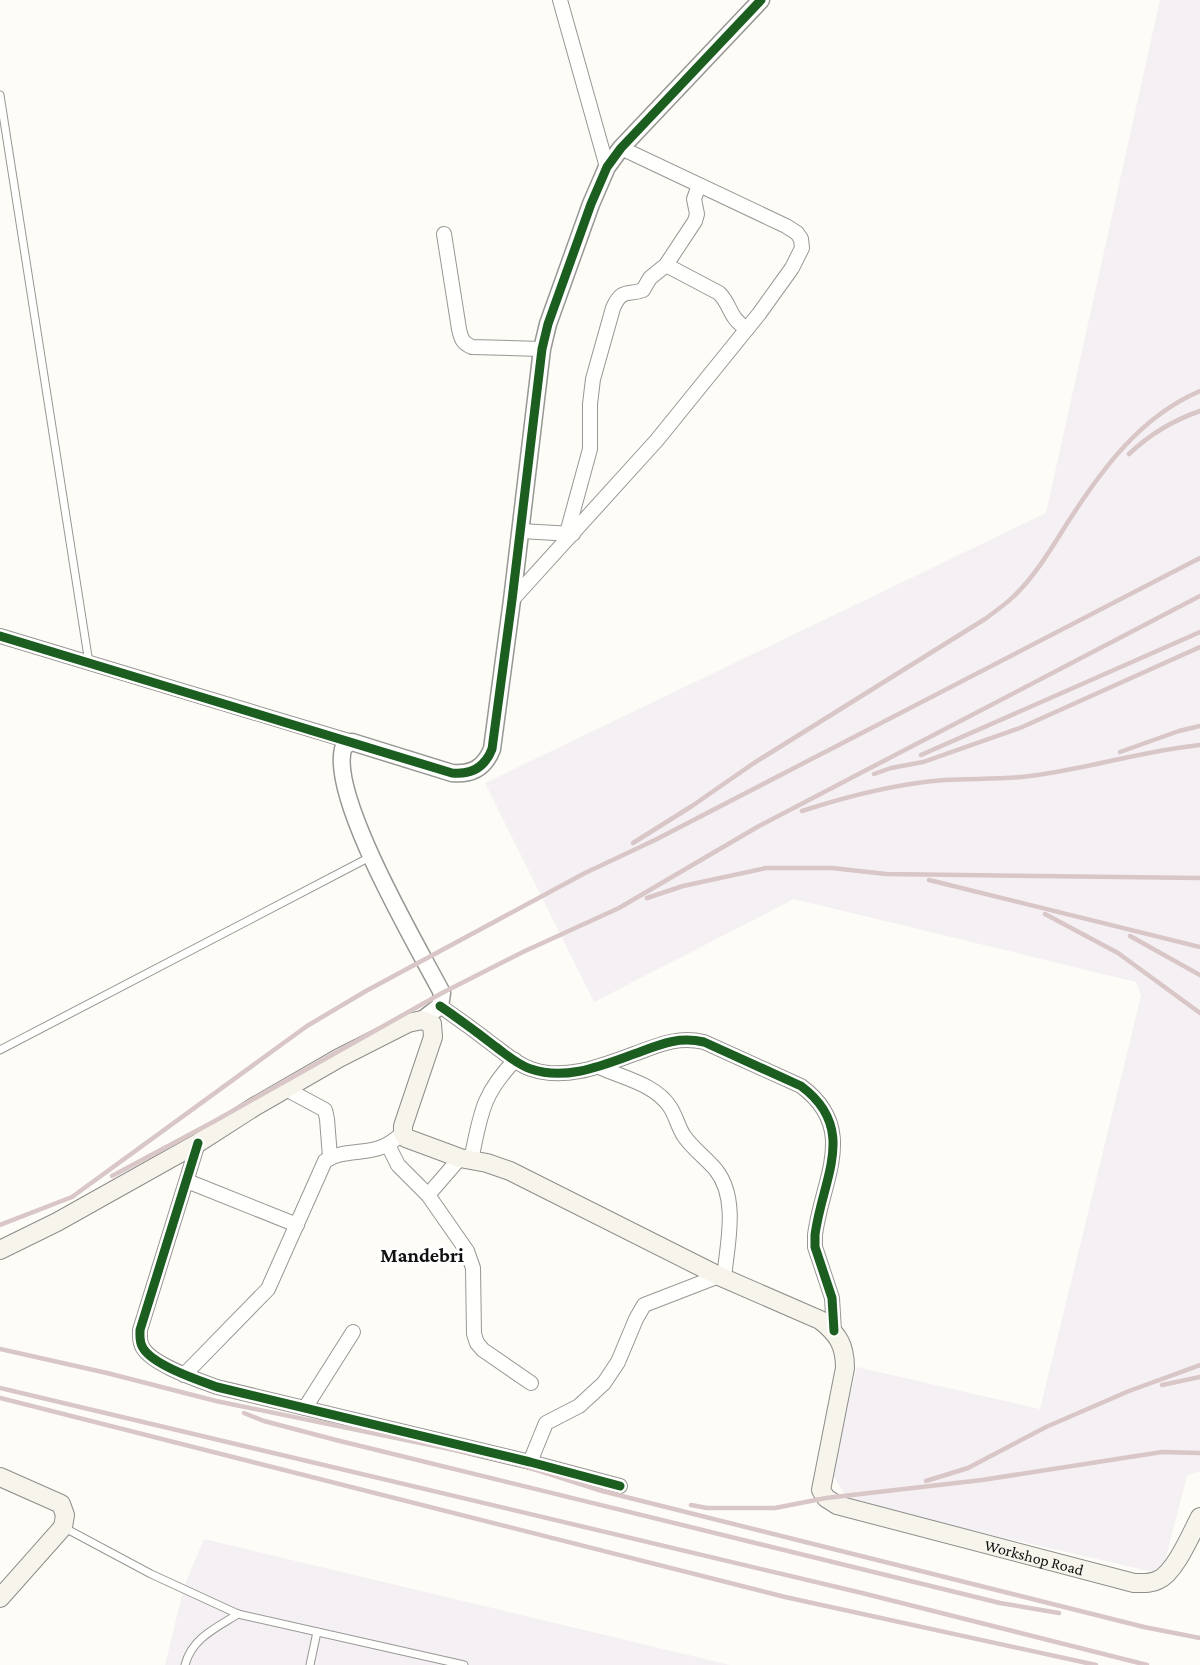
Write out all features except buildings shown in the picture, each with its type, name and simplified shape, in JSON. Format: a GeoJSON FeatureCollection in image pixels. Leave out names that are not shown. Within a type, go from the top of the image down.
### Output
{"type":"FeatureCollection","features":[{"type":"Feature","properties":{"kind":"main road"},"geometry":{"type":"LineString","coordinates":[[0,1250],[57,1222],[198,1143],[254,1107],[376,1039],[408,1023],[422,1020],[432,1024],[433,1036],[405,1117],[403,1133],[406,1138],[466,1159],[510,1171],[722,1277],[820,1320],[834,1330]]}},
{"type":"Feature","properties":{"kind":"main road","name":"Workshop Road"},"geometry":{"type":"LineString","coordinates":[[834,1330],[842,1342],[845,1368],[821,1490],[826,1498],[837,1505],[1134,1583],[1157,1581],[1165,1576],[1200,1518]]}},
{"type":"Feature","properties":{"kind":"main road"},"geometry":{"type":"LineString","coordinates":[[0,1477],[61,1504],[66,1515],[63,1527],[0,1598]]}},
{"type":"Feature","properties":{"kind":"street"},"geometry":{"type":"LineString","coordinates":[[560,0],[607,167]]}},
{"type":"Feature","properties":{"kind":"street"},"geometry":{"type":"LineString","coordinates":[[0,636],[452,773],[463,774],[483,766],[492,749],[542,349],[554,306],[607,167],[621,148],[761,0]]}},
{"type":"Feature","properties":{"kind":"street"},"geometry":{"type":"LineString","coordinates":[[512,600],[570,533],[657,440],[747,329],[792,268],[802,248],[801,239],[797,233],[786,226],[621,148]]}},
{"type":"Feature","properties":{"kind":"street"},"geometry":{"type":"LineString","coordinates":[[570,533],[590,450],[590,404],[593,379],[614,308],[622,294],[644,290],[650,278],[666,265],[696,217],[694,199],[699,185]]}},
{"type":"Feature","properties":{"kind":"street"},"geometry":{"type":"LineString","coordinates":[[444,234],[459,329],[461,339],[465,344],[472,347],[542,349]]}},
{"type":"Feature","properties":{"kind":"street"},"geometry":{"type":"LineString","coordinates":[[666,265],[719,292],[734,320],[747,329]]}},
{"type":"Feature","properties":{"kind":"street"},"geometry":{"type":"LineString","coordinates":[[520,531],[570,533]]}},
{"type":"Feature","properties":{"kind":"street"},"geometry":{"type":"LineString","coordinates":[[352,742],[344,746],[342,752],[343,774],[353,812],[371,857],[442,993],[440,1006],[422,1020]]}},
{"type":"Feature","properties":{"kind":"street"},"geometry":{"type":"LineString","coordinates":[[440,1006],[529,1068],[558,1073],[578,1072],[675,1039],[691,1039],[704,1042],[801,1086],[815,1096],[828,1118],[835,1147],[815,1235],[815,1247],[832,1298],[834,1330]]}},
{"type":"Feature","properties":{"kind":"street"},"geometry":{"type":"LineString","coordinates":[[428,1195],[466,1159],[487,1094],[515,1060]]}},
{"type":"Feature","properties":{"kind":"street"},"geometry":{"type":"LineString","coordinates":[[530,1462],[546,1423],[579,1406],[612,1372],[644,1305],[722,1277],[730,1210],[724,1182],[717,1171],[683,1135],[672,1110],[663,1097],[651,1089],[598,1067]]}},
{"type":"Feature","properties":{"kind":"street"},"geometry":{"type":"LineString","coordinates":[[286,1089],[325,1110],[330,1157]]}},
{"type":"Feature","properties":{"kind":"street"},"geometry":{"type":"LineString","coordinates":[[184,1375],[268,1289],[325,1161],[330,1157],[388,1145],[403,1133]]}},
{"type":"Feature","properties":{"kind":"street"},"geometry":{"type":"LineString","coordinates":[[198,1143],[140,1330],[139,1339],[143,1350],[159,1362],[184,1375],[217,1387],[530,1462],[620,1486]]}},
{"type":"Feature","properties":{"kind":"street"},"geometry":{"type":"LineString","coordinates":[[388,1145],[398,1166],[428,1195],[467,1251],[473,1268],[474,1334],[477,1343],[483,1350],[531,1383]]}},
{"type":"Feature","properties":{"kind":"street"},"geometry":{"type":"LineString","coordinates":[[187,1181],[297,1225]]}},
{"type":"Feature","properties":{"kind":"street"},"geometry":{"type":"LineString","coordinates":[[305,1408],[353,1332]]}},
{"type":"Feature","properties":{"kind":"lane"},"geometry":{"type":"LineString","coordinates":[[0,95],[89,663]]}},
{"type":"Feature","properties":{"kind":"lane"},"geometry":{"type":"LineString","coordinates":[[0,1050],[371,857]]}},
{"type":"Feature","properties":{"kind":"lane"},"geometry":{"type":"LineString","coordinates":[[63,1527],[168,1582],[238,1614],[464,1665]]}},
{"type":"Feature","properties":{"kind":"lane"},"geometry":{"type":"LineString","coordinates":[[185,1665],[190,1649],[196,1642],[238,1614]]}},
{"type":"Feature","properties":{"kind":"lane"},"geometry":{"type":"LineString","coordinates":[[310,1665],[317,1632]]}},
{"type":"Feature","properties":{"kind":"shaded area"},"geometry":{"type":"Polygon","coordinates":[[[1160,0],[1200,0],[1200,1471],[1187,1476],[1165,1561],[1153,1572],[849,1502],[831,1471],[857,1367],[1040,1409],[1141,996],[1136,982],[794,899],[594,1002],[485,783],[1046,513],[1160,0]]]}},
{"type":"Feature","properties":{"kind":"shaded area"},"geometry":{"type":"Polygon","coordinates":[[[204,1539],[730,1665],[165,1665],[184,1587],[204,1539]]]}},
{"type":"Feature","properties":{"kind":"railway"},"geometry":{"type":"LineString","coordinates":[[633,843],[754,763],[985,619],[1011,599],[1037,570],[1081,502],[1125,446],[1159,415],[1200,391]]}},
{"type":"Feature","properties":{"kind":"railway"},"geometry":{"type":"LineString","coordinates":[[1129,454],[1162,429],[1200,411]]}},
{"type":"Feature","properties":{"kind":"railway"},"geometry":{"type":"LineString","coordinates":[[0,1225],[72,1197],[307,1026],[366,991],[585,873],[655,840],[1200,558]]}},
{"type":"Feature","properties":{"kind":"railway"},"geometry":{"type":"LineString","coordinates":[[112,1176],[442,993],[525,951],[619,908],[759,826],[1200,596]]}},
{"type":"Feature","properties":{"kind":"railway"},"geometry":{"type":"LineString","coordinates":[[921,755],[1200,632]]}},
{"type":"Feature","properties":{"kind":"railway"},"geometry":{"type":"LineString","coordinates":[[874,774],[923,762],[1020,728],[1200,647]]}},
{"type":"Feature","properties":{"kind":"railway"},"geometry":{"type":"LineString","coordinates":[[1120,752],[1200,726]]}},
{"type":"Feature","properties":{"kind":"railway"},"geometry":{"type":"LineString","coordinates":[[802,811],[908,784],[1030,776],[1157,751],[1200,745]]}},
{"type":"Feature","properties":{"kind":"railway"},"geometry":{"type":"LineString","coordinates":[[647,898],[683,886],[766,868],[832,868],[886,874],[1200,878]]}},
{"type":"Feature","properties":{"kind":"railway"},"geometry":{"type":"LineString","coordinates":[[929,880],[1200,947]]}},
{"type":"Feature","properties":{"kind":"railway"},"geometry":{"type":"LineString","coordinates":[[1045,914],[1118,953],[1200,1013]]}},
{"type":"Feature","properties":{"kind":"railway"},"geometry":{"type":"LineString","coordinates":[[1130,936],[1200,975]]}},
{"type":"Feature","properties":{"kind":"railway"},"geometry":{"type":"LineString","coordinates":[[0,1349],[216,1401],[508,1461],[602,1491],[1144,1627],[1200,1638]]}},
{"type":"Feature","properties":{"kind":"railway"},"geometry":{"type":"LineString","coordinates":[[926,1481],[968,1468],[1046,1427],[1129,1391],[1200,1365]]}},
{"type":"Feature","properties":{"kind":"railway"},"geometry":{"type":"LineString","coordinates":[[1162,1385],[1200,1377]]}},
{"type":"Feature","properties":{"kind":"railway"},"geometry":{"type":"LineString","coordinates":[[0,1388],[862,1593],[1147,1665]]}},
{"type":"Feature","properties":{"kind":"railway"},"geometry":{"type":"LineString","coordinates":[[0,1398],[785,1597],[1096,1665]]}},
{"type":"Feature","properties":{"kind":"railway"},"geometry":{"type":"LineString","coordinates":[[244,1413],[264,1421],[336,1440],[1000,1603],[1059,1613]]}},
{"type":"Feature","properties":{"kind":"railway"},"geometry":{"type":"LineString","coordinates":[[691,1505],[707,1508],[775,1508],[826,1498],[982,1480],[1162,1452],[1200,1453]]}},
{"type":"Feature","properties":{"kind":"cycle path"},"geometry":{"type":"LineString","coordinates":[[0,636],[452,773],[466,773],[482,765],[492,749],[542,349],[548,324],[591,204],[607,167],[621,148],[761,0]]}},
{"type":"Feature","properties":{"kind":"cycle path"},"geometry":{"type":"LineString","coordinates":[[440,1006],[517,1062],[544,1072],[570,1073],[609,1063],[668,1042],[694,1040],[704,1042],[801,1086],[819,1102],[829,1120],[833,1137],[829,1175],[819,1214],[815,1247],[832,1298],[834,1331]]}},
{"type":"Feature","properties":{"kind":"cycle path"},"geometry":{"type":"LineString","coordinates":[[198,1143],[140,1330],[141,1344],[148,1354],[177,1371],[217,1387],[530,1462],[620,1486]]}},
{"type":"Feature","properties":{"kind":"district","name":"Mandebri"},"geometry":{"type":"Point","coordinates":[422,1255]}}]}
